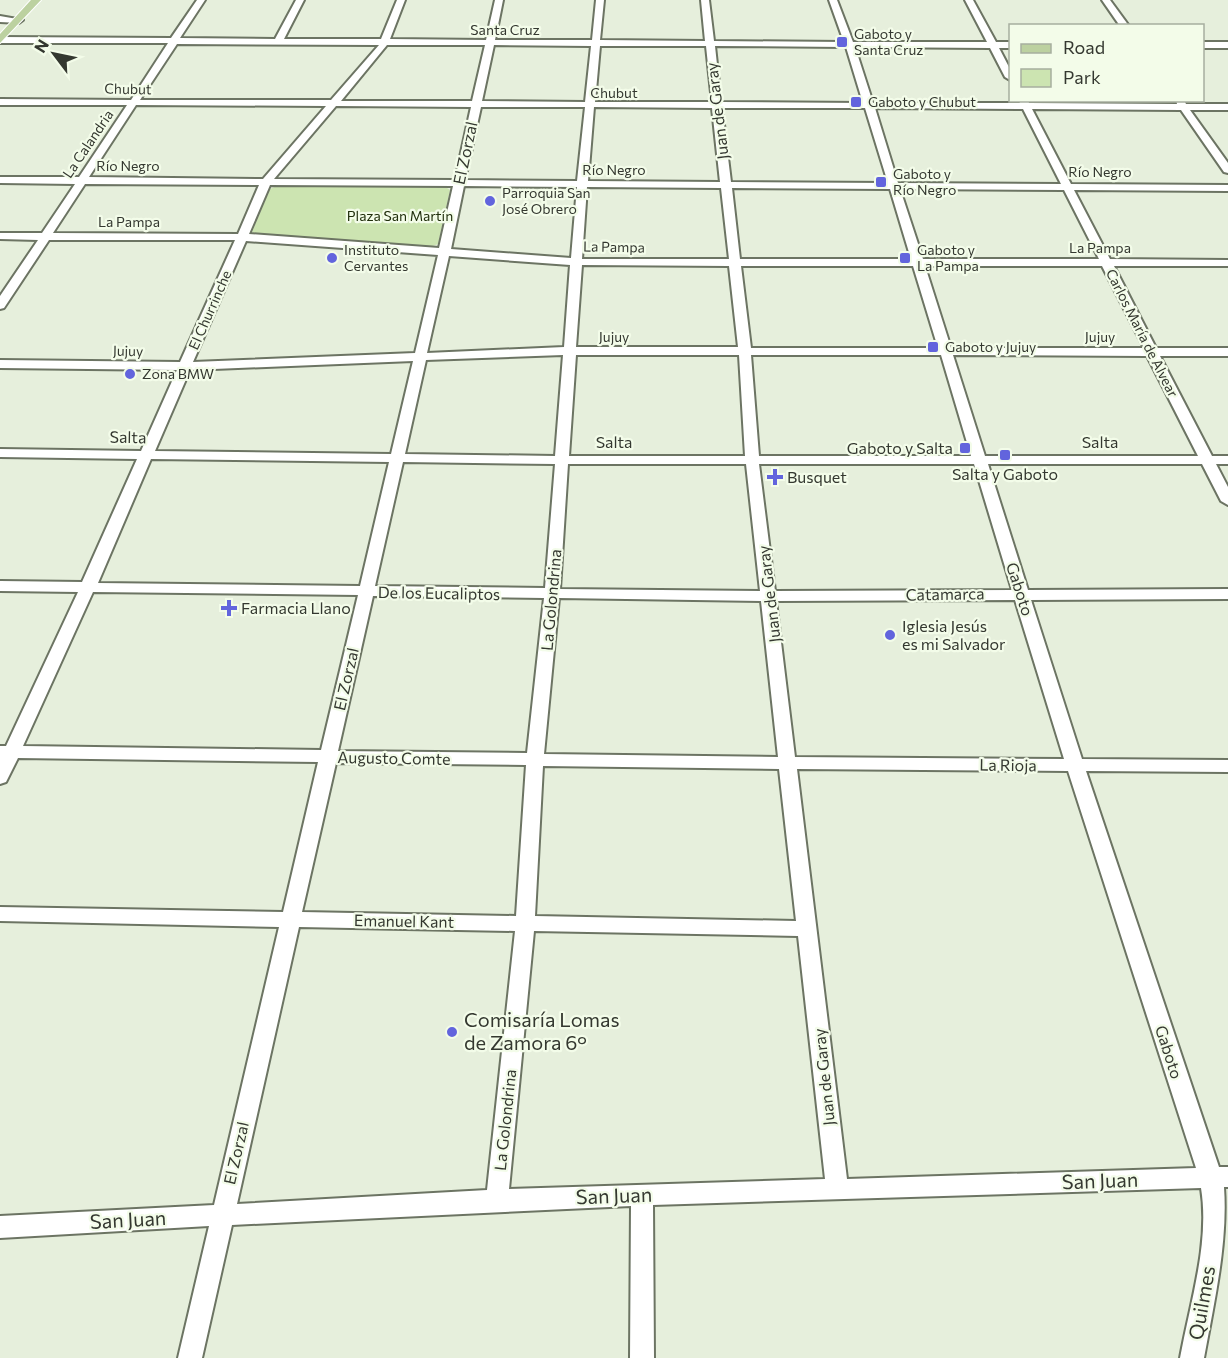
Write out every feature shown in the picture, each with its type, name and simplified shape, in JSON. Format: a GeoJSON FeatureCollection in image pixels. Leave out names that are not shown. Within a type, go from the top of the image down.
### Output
{"type":"FeatureCollection","features":[{"type":"Feature","properties":{"kind":"main road"},"geometry":{"type":"LineString","coordinates":[[0,40],[36,0]]}},
{"type":"Feature","properties":{"kind":"street","name":"La Calandria"},"geometry":{"type":"LineString","coordinates":[[0,306],[201,0]]}},
{"type":"Feature","properties":{"kind":"street"},"geometry":{"type":"LineString","coordinates":[[278,42],[300,0]]}},
{"type":"Feature","properties":{"kind":"street","name":"El Churrinche"},"geometry":{"type":"LineString","coordinates":[[0,778],[6,752],[88,587],[266,182],[385,43],[400,0]]}},
{"type":"Feature","properties":{"kind":"street","name":"El Zorzal"},"geometry":{"type":"LineString","coordinates":[[190,1358],[444,253],[499,0]]}},
{"type":"Feature","properties":{"kind":"street","name":"La Golondrina"},"geometry":{"type":"LineString","coordinates":[[497,1200],[525,924],[536,760],[563,460],[582,185],[600,0]]}},
{"type":"Feature","properties":{"kind":"street","name":"Juan de Garay"},"geometry":{"type":"LineString","coordinates":[[705,0],[745,352],[752,460],[770,597],[787,763],[837,1188]]}},
{"type":"Feature","properties":{"kind":"street","name":"Gaboto"},"geometry":{"type":"LineString","coordinates":[[833,0],[850,45],[1075,766],[1219,1177]]}},
{"type":"Feature","properties":{"kind":"street"},"geometry":{"type":"LineString","coordinates":[[969,0],[1009,72]]}},
{"type":"Feature","properties":{"kind":"street"},"geometry":{"type":"LineString","coordinates":[[1106,0],[1124,24]]}},
{"type":"Feature","properties":{"kind":"street"},"geometry":{"type":"LineString","coordinates":[[0,20],[19,20]]}},
{"type":"Feature","properties":{"kind":"street","name":"Santa Cruz"},"geometry":{"type":"LineString","coordinates":[[0,40],[1009,45]]}},
{"type":"Feature","properties":{"kind":"street"},"geometry":{"type":"LineString","coordinates":[[1204,45],[1228,45]]}},
{"type":"Feature","properties":{"kind":"street","name":"Chubut"},"geometry":{"type":"LineString","coordinates":[[0,102],[718,107],[1181,104],[1228,107]]}},
{"type":"Feature","properties":{"kind":"street","name":"Carlos María de Alvear"},"geometry":{"type":"LineString","coordinates":[[1025,104],[1228,501]]}},
{"type":"Feature","properties":{"kind":"street"},"geometry":{"type":"LineString","coordinates":[[1181,104],[1228,170]]}},
{"type":"Feature","properties":{"kind":"street","name":"Río Negro"},"geometry":{"type":"LineString","coordinates":[[0,180],[1228,188]]}},
{"type":"Feature","properties":{"kind":"street","name":"La Pampa"},"geometry":{"type":"LineString","coordinates":[[0,236],[242,237],[578,262],[1228,263]]}},
{"type":"Feature","properties":{"kind":"street","name":"Jujuy"},"geometry":{"type":"LineString","coordinates":[[0,364],[185,366],[570,351],[1228,352]]}},
{"type":"Feature","properties":{"kind":"street","name":"Salta"},"geometry":{"type":"LineString","coordinates":[[0,453],[563,460],[1228,460]]}},
{"type":"Feature","properties":{"kind":"street","name":"De los Eucaliptos"},"geometry":{"type":"LineString","coordinates":[[0,586],[770,597]]}},
{"type":"Feature","properties":{"kind":"street","name":"Catamarca"},"geometry":{"type":"LineString","coordinates":[[770,597],[1022,593],[1228,594]]}},
{"type":"Feature","properties":{"kind":"street","name":"Augusto Comte"},"geometry":{"type":"LineString","coordinates":[[6,752],[787,763]]}},
{"type":"Feature","properties":{"kind":"street","name":"La Rioja"},"geometry":{"type":"LineString","coordinates":[[787,763],[1228,766]]}},
{"type":"Feature","properties":{"kind":"street","name":"Emanuel Kant"},"geometry":{"type":"LineString","coordinates":[[0,914],[808,929]]}},
{"type":"Feature","properties":{"kind":"street","name":"San Juan"},"geometry":{"type":"LineString","coordinates":[[0,1227],[497,1200],[1219,1177]]}},
{"type":"Feature","properties":{"kind":"street","name":"Quilmes"},"geometry":{"type":"LineString","coordinates":[[1192,1358],[1214,1237],[1219,1177]]}},
{"type":"Feature","properties":{"kind":"street"},"geometry":{"type":"LineString","coordinates":[[642,1196],[642,1358]]}},
{"type":"Feature","properties":{"kind":"green space","name":"Plaza San Martín"},"geometry":{"type":"Polygon","coordinates":[[[279,185],[444,186],[450,190],[438,244],[427,248],[257,236],[252,232],[270,189],[279,185]]]}},
{"type":"Feature","properties":{"kind":"place","name":"Gaboto y Santa Cruz"},"geometry":{"type":"Point","coordinates":[842,42]}},
{"type":"Feature","properties":{"kind":"place","name":"Gaboto y Chubut"},"geometry":{"type":"Point","coordinates":[856,102]}},
{"type":"Feature","properties":{"kind":"place","name":"Gaboto y Río Negro"},"geometry":{"type":"Point","coordinates":[881,182]}},
{"type":"Feature","properties":{"kind":"place","name":"Parroquia San José Obrero"},"geometry":{"type":"Point","coordinates":[490,201]}},
{"type":"Feature","properties":{"kind":"place","name":"Instituto Cervantes"},"geometry":{"type":"Point","coordinates":[332,258]}},
{"type":"Feature","properties":{"kind":"place","name":"Gaboto y La Pampa"},"geometry":{"type":"Point","coordinates":[905,258]}},
{"type":"Feature","properties":{"kind":"place","name":"Gaboto y Jujuy"},"geometry":{"type":"Point","coordinates":[933,347]}},
{"type":"Feature","properties":{"kind":"place","name":"Zona BMW"},"geometry":{"type":"Point","coordinates":[130,374]}},
{"type":"Feature","properties":{"kind":"place","name":"Gaboto y Salta"},"geometry":{"type":"Point","coordinates":[965,448]}},
{"type":"Feature","properties":{"kind":"place","name":"Salta y Gaboto"},"geometry":{"type":"Point","coordinates":[1005,455]}},
{"type":"Feature","properties":{"kind":"place","name":"Busquet"},"geometry":{"type":"Point","coordinates":[775,477]}},
{"type":"Feature","properties":{"kind":"place","name":"Farmacia Llano"},"geometry":{"type":"Point","coordinates":[229,608]}},
{"type":"Feature","properties":{"kind":"place","name":"Iglesia Jesús es mi Salvador"},"geometry":{"type":"Point","coordinates":[890,635]}},
{"type":"Feature","properties":{"kind":"place","name":"Comisaría Lomas de Zamora 6°"},"geometry":{"type":"Point","coordinates":[452,1032]}}]}
